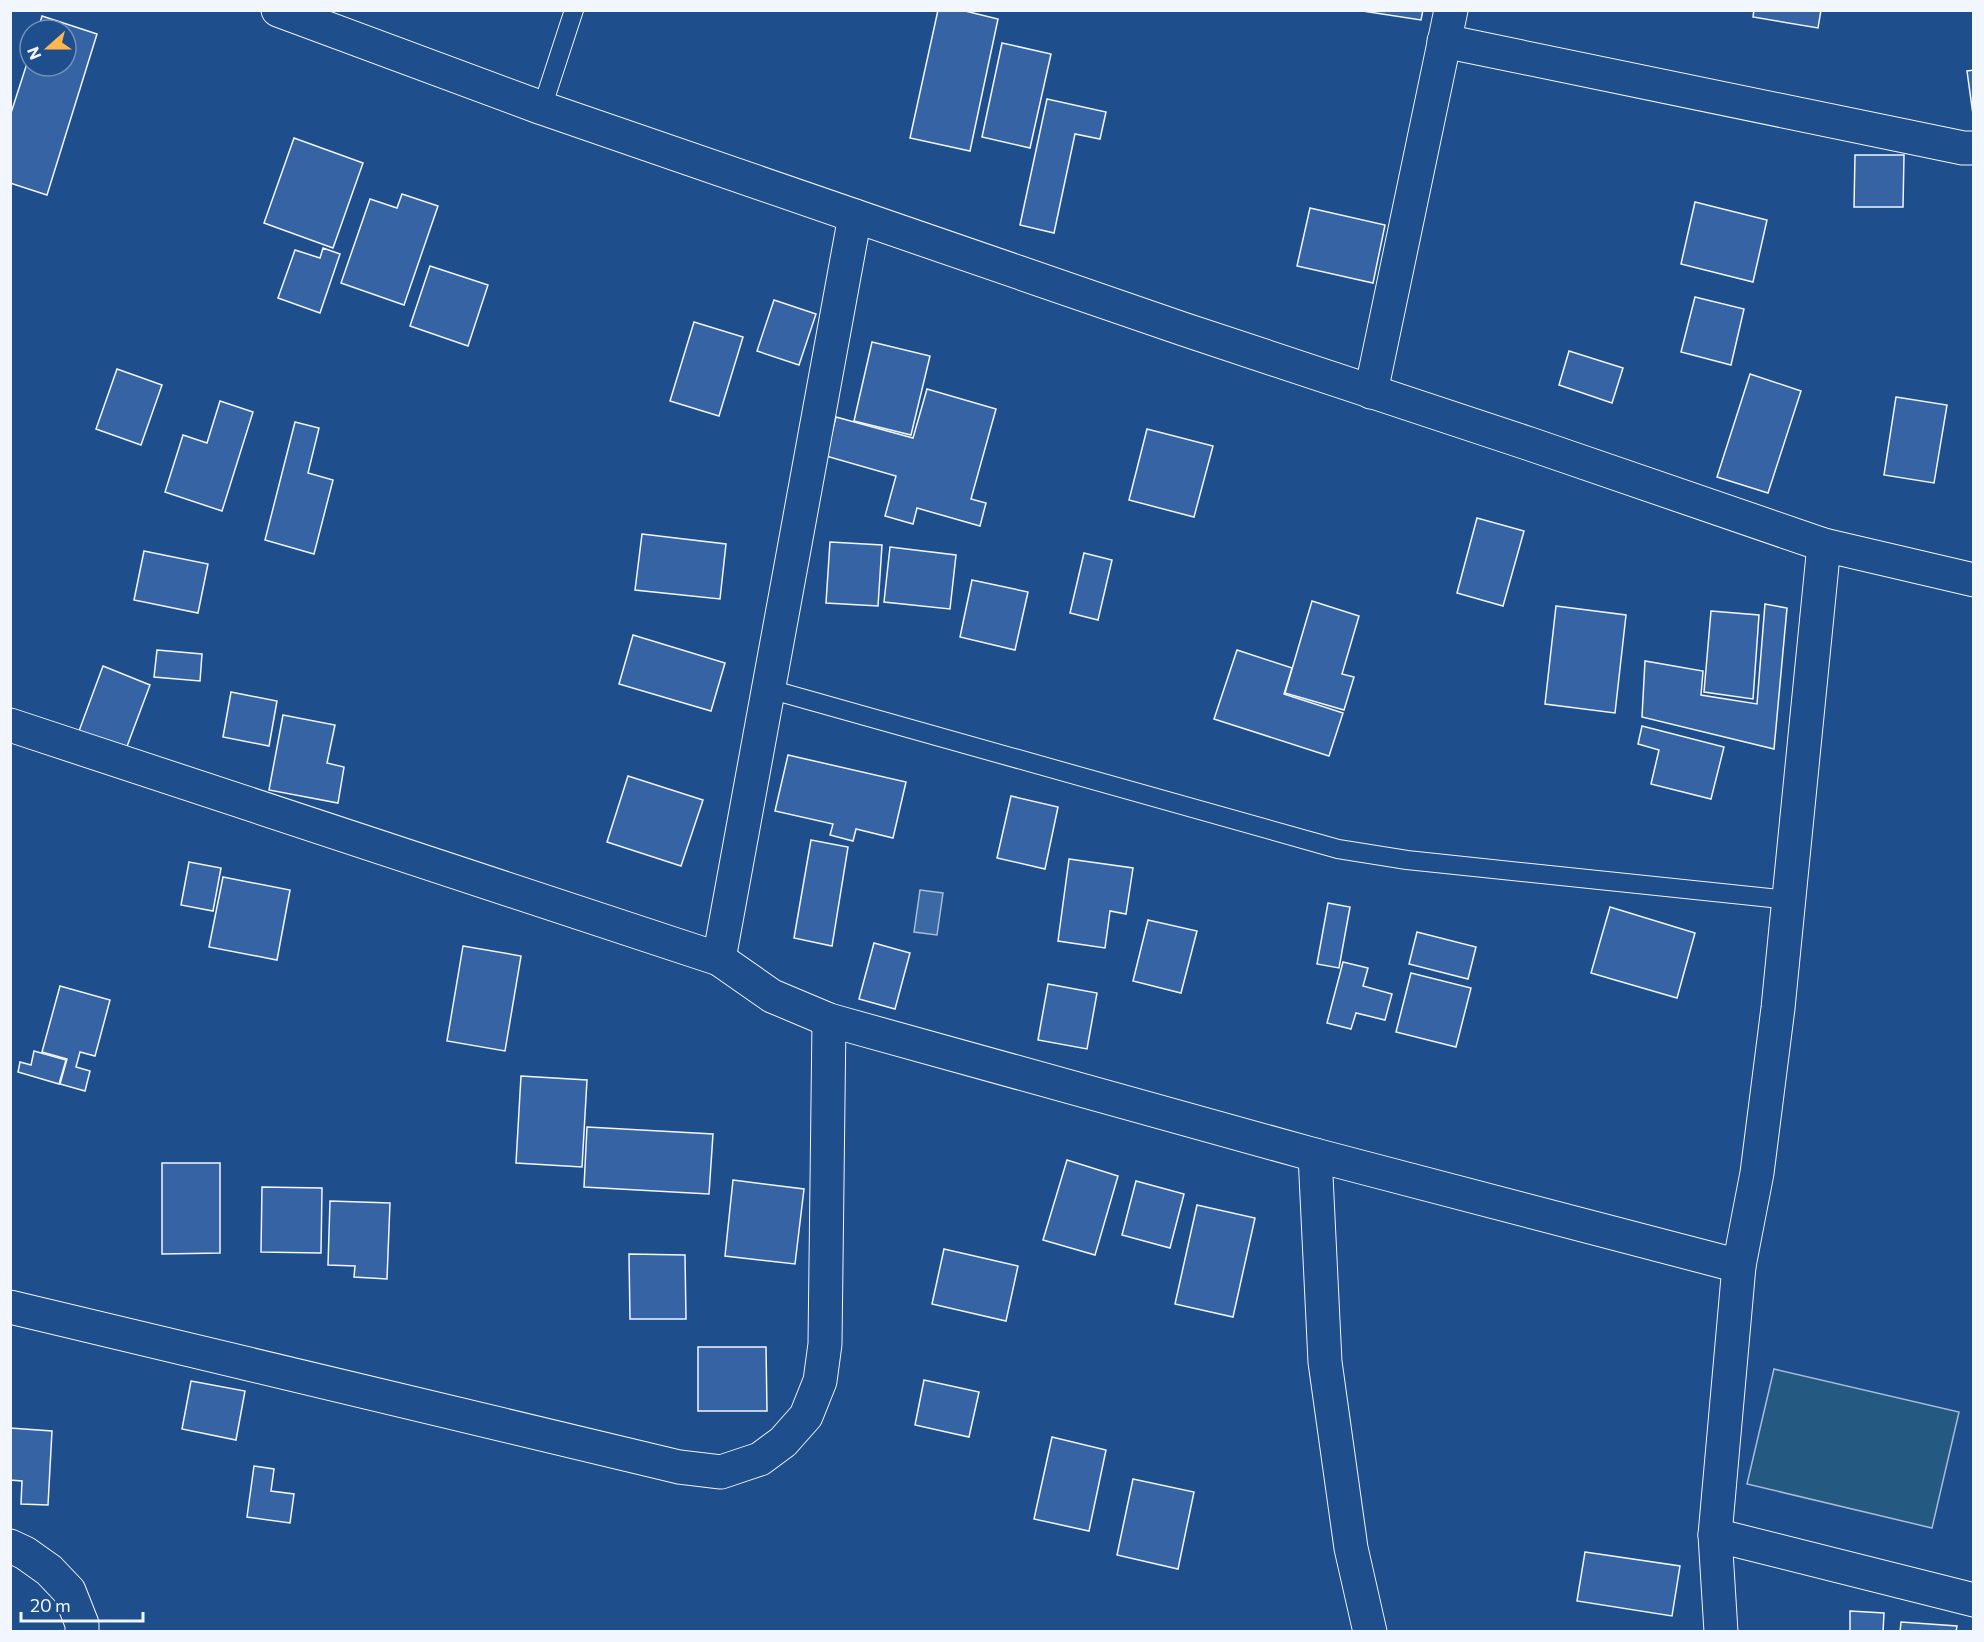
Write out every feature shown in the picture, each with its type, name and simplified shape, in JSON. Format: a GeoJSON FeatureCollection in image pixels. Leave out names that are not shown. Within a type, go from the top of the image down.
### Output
{"type":"FeatureCollection","features":[{"type":"Feature","properties":{"kind":"street"},"geometry":{"type":"LineString","coordinates":[[278,10],[542,108],[1371,392],[1824,544],[1974,580]]}},
{"type":"Feature","properties":{"kind":"street"},"geometry":{"type":"LineString","coordinates":[[1371,392],[1447,26],[1952,146],[1974,148]]}},
{"type":"Feature","properties":{"kind":"street"},"geometry":{"type":"LineString","coordinates":[[719,959],[855,216]]}},
{"type":"Feature","properties":{"kind":"street"},"geometry":{"type":"LineString","coordinates":[[1721,1632],[1715,1535],[1739,1266],[1757,1173],[1778,1008],[1824,544]]}},
{"type":"Feature","properties":{"kind":"street"},"geometry":{"type":"LineString","coordinates":[[10,725],[719,959],[772,996],[829,1020],[1315,1155],[1739,1266]]}},
{"type":"Feature","properties":{"kind":"street"},"geometry":{"type":"LineString","coordinates":[[10,1307],[679,1467],[722,1472],[760,1459],[783,1442],[806,1416],[820,1381],[825,1344],[829,1020]]}},
{"type":"Feature","properties":{"kind":"street"},"geometry":{"type":"LineString","coordinates":[[1315,1155],[1325,1362],[1351,1548],[1370,1632]]}},
{"type":"Feature","properties":{"kind":"street"},"geometry":{"type":"LineString","coordinates":[[1715,1535],[1974,1600]]}},
{"type":"Feature","properties":{"kind":"street"},"geometry":{"type":"LineString","coordinates":[[10,1546],[25,1553],[49,1570],[69,1591],[82,1624],[82,1632]]}},
{"type":"Feature","properties":{"kind":"lane"},"geometry":{"type":"LineString","coordinates":[[542,108],[574,10]]}},
{"type":"Feature","properties":{"kind":"lane"},"geometry":{"type":"LineString","coordinates":[[769,689],[1338,849],[1407,860],[1789,900]]}},
{"type":"Feature","properties":{"kind":"shaded area"},"geometry":{"type":"Polygon","coordinates":[[[920,890],[943,893],[937,935],[914,932],[920,890]]]}},
{"type":"Feature","properties":{"kind":"shaded area"},"geometry":{"type":"Polygon","coordinates":[[[1774,1369],[1959,1412],[1932,1528],[1747,1484],[1774,1369]]]}},
{"type":"Feature","properties":{"kind":"building"},"geometry":{"type":"Polygon","coordinates":[[[938,10],[961,10],[998,19],[970,151],[910,138],[938,10]]]}},
{"type":"Feature","properties":{"kind":"building"},"geometry":{"type":"Polygon","coordinates":[[[1356,10],[1423,10],[1421,20],[1356,10]]]}},
{"type":"Feature","properties":{"kind":"building"},"geometry":{"type":"Polygon","coordinates":[[[1754,10],[1821,10],[1818,28],[1753,17],[1754,10]]]}},
{"type":"Feature","properties":{"kind":"building"},"geometry":{"type":"Polygon","coordinates":[[[78,28],[97,34],[47,195],[10,183],[10,116],[22,78],[78,78],[78,28]]]}},
{"type":"Feature","properties":{"kind":"building"},"geometry":{"type":"Polygon","coordinates":[[[1002,43],[1051,54],[1030,148],[982,137],[1002,43]]]}},
{"type":"Feature","properties":{"kind":"building"},"geometry":{"type":"Polygon","coordinates":[[[1974,70],[1974,122],[1967,71],[1974,70]]]}},
{"type":"Feature","properties":{"kind":"building"},"geometry":{"type":"Polygon","coordinates":[[[1047,99],[1106,112],[1100,139],[1075,134],[1054,233],[1020,225],[1047,99]]]}},
{"type":"Feature","properties":{"kind":"building"},"geometry":{"type":"Polygon","coordinates":[[[294,138],[363,163],[333,248],[264,223],[294,138]]]}},
{"type":"Feature","properties":{"kind":"building"},"geometry":{"type":"Polygon","coordinates":[[[1855,155],[1904,155],[1903,207],[1854,207],[1855,155]]]}},
{"type":"Feature","properties":{"kind":"building"},"geometry":{"type":"Polygon","coordinates":[[[402,194],[438,206],[404,305],[341,283],[370,199],[397,208],[402,194]]]}},
{"type":"Feature","properties":{"kind":"building"},"geometry":{"type":"Polygon","coordinates":[[[1695,202],[1767,220],[1753,282],[1681,264],[1695,202]]]}},
{"type":"Feature","properties":{"kind":"building"},"geometry":{"type":"Polygon","coordinates":[[[1310,208],[1385,225],[1373,283],[1297,266],[1310,208]]]}},
{"type":"Feature","properties":{"kind":"building"},"geometry":{"type":"Polygon","coordinates":[[[323,248],[340,254],[320,313],[278,298],[295,250],[320,258],[323,248]]]}},
{"type":"Feature","properties":{"kind":"building"},"geometry":{"type":"Polygon","coordinates":[[[430,266],[488,285],[468,346],[410,326],[430,266]]]}},
{"type":"Feature","properties":{"kind":"building"},"geometry":{"type":"Polygon","coordinates":[[[1695,297],[1744,309],[1731,365],[1681,352],[1695,297]]]}},
{"type":"Feature","properties":{"kind":"building"},"geometry":{"type":"Polygon","coordinates":[[[774,300],[816,314],[799,365],[757,351],[774,300]]]}},
{"type":"Feature","properties":{"kind":"building"},"geometry":{"type":"Polygon","coordinates":[[[694,322],[743,337],[719,416],[670,401],[694,322]]]}},
{"type":"Feature","properties":{"kind":"building"},"geometry":{"type":"Polygon","coordinates":[[[872,342],[930,356],[911,435],[854,421],[872,342]]]}},
{"type":"Feature","properties":{"kind":"building"},"geometry":{"type":"Polygon","coordinates":[[[1569,351],[1623,368],[1612,403],[1559,385],[1569,351]]]}},
{"type":"Feature","properties":{"kind":"building"},"geometry":{"type":"Polygon","coordinates":[[[117,369],[162,385],[141,445],[96,429],[117,369]]]}},
{"type":"Feature","properties":{"kind":"building"},"geometry":{"type":"Polygon","coordinates":[[[1750,374],[1801,391],[1768,493],[1717,477],[1750,374]]]}},
{"type":"Feature","properties":{"kind":"building"},"geometry":{"type":"Polygon","coordinates":[[[927,389],[996,409],[971,499],[986,503],[980,526],[917,508],[913,524],[885,516],[896,476],[826,456],[836,417],[913,438],[927,389]]]}},
{"type":"Feature","properties":{"kind":"building"},"geometry":{"type":"Polygon","coordinates":[[[1896,397],[1947,405],[1934,483],[1884,475],[1896,397]]]}},
{"type":"Feature","properties":{"kind":"building"},"geometry":{"type":"Polygon","coordinates":[[[220,401],[253,412],[222,511],[165,492],[183,435],[207,443],[220,401]]]}},
{"type":"Feature","properties":{"kind":"building"},"geometry":{"type":"Polygon","coordinates":[[[295,422],[319,428],[308,473],[333,480],[314,554],[265,540],[295,422]]]}},
{"type":"Feature","properties":{"kind":"building"},"geometry":{"type":"Polygon","coordinates":[[[1147,429],[1213,446],[1194,517],[1129,500],[1147,429]]]}},
{"type":"Feature","properties":{"kind":"building"},"geometry":{"type":"Polygon","coordinates":[[[1477,518],[1524,531],[1503,606],[1457,593],[1477,518]]]}},
{"type":"Feature","properties":{"kind":"building"},"geometry":{"type":"Polygon","coordinates":[[[642,534],[726,544],[720,599],[635,590],[642,534]]]}},
{"type":"Feature","properties":{"kind":"building"},"geometry":{"type":"Polygon","coordinates":[[[830,542],[882,545],[878,606],[826,603],[830,542]]]}},
{"type":"Feature","properties":{"kind":"building"},"geometry":{"type":"Polygon","coordinates":[[[890,547],[956,555],[950,609],[884,602],[890,547]]]}},
{"type":"Feature","properties":{"kind":"building"},"geometry":{"type":"Polygon","coordinates":[[[144,551],[208,564],[198,613],[134,600],[144,551]]]}},
{"type":"Feature","properties":{"kind":"building"},"geometry":{"type":"Polygon","coordinates":[[[1084,553],[1112,560],[1098,620],[1070,613],[1084,553]]]}},
{"type":"Feature","properties":{"kind":"building"},"geometry":{"type":"Polygon","coordinates":[[[972,580],[1028,592],[1015,650],[960,637],[972,580]]]}},
{"type":"Feature","properties":{"kind":"building"},"geometry":{"type":"Polygon","coordinates":[[[1312,601],[1359,616],[1342,674],[1354,677],[1344,710],[1285,693],[1312,601]]]}},
{"type":"Feature","properties":{"kind":"building"},"geometry":{"type":"Polygon","coordinates":[[[1765,604],[1787,608],[1774,749],[1642,717],[1645,661],[1703,671],[1701,695],[1757,704],[1765,604]]]}},
{"type":"Feature","properties":{"kind":"building"},"geometry":{"type":"Polygon","coordinates":[[[1556,606],[1626,615],[1615,713],[1545,704],[1556,606]]]}},
{"type":"Feature","properties":{"kind":"building"},"geometry":{"type":"Polygon","coordinates":[[[1711,611],[1759,615],[1753,699],[1704,692],[1711,611]]]}},
{"type":"Feature","properties":{"kind":"building"},"geometry":{"type":"Polygon","coordinates":[[[633,635],[725,663],[711,711],[619,684],[633,635]]]}},
{"type":"Feature","properties":{"kind":"building"},"geometry":{"type":"Polygon","coordinates":[[[157,650],[202,654],[200,681],[154,677],[157,650]]]}},
{"type":"Feature","properties":{"kind":"building"},"geometry":{"type":"Polygon","coordinates":[[[1237,650],[1292,668],[1284,694],[1343,713],[1329,756],[1214,719],[1237,650]]]}},
{"type":"Feature","properties":{"kind":"building"},"geometry":{"type":"Polygon","coordinates":[[[103,666],[150,685],[126,749],[79,731],[103,666]]]}},
{"type":"Feature","properties":{"kind":"building"},"geometry":{"type":"Polygon","coordinates":[[[231,692],[277,701],[269,746],[223,737],[231,692]]]}},
{"type":"Feature","properties":{"kind":"building"},"geometry":{"type":"Polygon","coordinates":[[[283,715],[335,725],[327,763],[344,767],[338,803],[269,790],[283,715]]]}},
{"type":"Feature","properties":{"kind":"building"},"geometry":{"type":"Polygon","coordinates":[[[1642,726],[1724,747],[1711,799],[1651,784],[1659,750],[1638,744],[1642,726]]]}},
{"type":"Feature","properties":{"kind":"building"},"geometry":{"type":"Polygon","coordinates":[[[788,755],[906,782],[893,838],[856,829],[853,841],[830,835],[833,824],[775,811],[788,755]]]}},
{"type":"Feature","properties":{"kind":"building"},"geometry":{"type":"Polygon","coordinates":[[[628,776],[703,800],[681,866],[607,842],[628,776]]]}},
{"type":"Feature","properties":{"kind":"building"},"geometry":{"type":"Polygon","coordinates":[[[1011,796],[1058,807],[1045,869],[997,858],[1011,796]]]}},
{"type":"Feature","properties":{"kind":"building"},"geometry":{"type":"Polygon","coordinates":[[[811,840],[848,847],[832,946],[794,938],[811,840]]]}},
{"type":"Feature","properties":{"kind":"building"},"geometry":{"type":"Polygon","coordinates":[[[1069,859],[1133,868],[1126,914],[1110,911],[1105,948],[1058,941],[1069,859]]]}},
{"type":"Feature","properties":{"kind":"building"},"geometry":{"type":"Polygon","coordinates":[[[189,862],[221,868],[213,911],[181,905],[189,862]]]}},
{"type":"Feature","properties":{"kind":"building"},"geometry":{"type":"Polygon","coordinates":[[[223,877],[290,890],[277,960],[209,947],[223,877]]]}},
{"type":"Feature","properties":{"kind":"building"},"geometry":{"type":"Polygon","coordinates":[[[1328,903],[1350,907],[1339,968],[1317,964],[1328,903]]]}},
{"type":"Feature","properties":{"kind":"building"},"geometry":{"type":"Polygon","coordinates":[[[1610,907],[1695,933],[1677,998],[1591,973],[1610,907]]]}},
{"type":"Feature","properties":{"kind":"building"},"geometry":{"type":"Polygon","coordinates":[[[1148,920],[1197,931],[1181,993],[1133,981],[1148,920]]]}},
{"type":"Feature","properties":{"kind":"building"},"geometry":{"type":"Polygon","coordinates":[[[1417,932],[1476,947],[1468,979],[1409,964],[1417,932]]]}},
{"type":"Feature","properties":{"kind":"building"},"geometry":{"type":"Polygon","coordinates":[[[874,943],[910,953],[895,1009],[859,999],[874,943]]]}},
{"type":"Feature","properties":{"kind":"building"},"geometry":{"type":"Polygon","coordinates":[[[463,946],[521,956],[505,1051],[447,1041],[463,946]]]}},
{"type":"Feature","properties":{"kind":"building"},"geometry":{"type":"Polygon","coordinates":[[[1343,962],[1368,968],[1363,986],[1392,994],[1385,1020],[1356,1013],[1351,1029],[1327,1023],[1343,962]]]}},
{"type":"Feature","properties":{"kind":"building"},"geometry":{"type":"Polygon","coordinates":[[[1411,973],[1471,988],[1456,1047],[1396,1032],[1411,973]]]}},
{"type":"Feature","properties":{"kind":"building"},"geometry":{"type":"Polygon","coordinates":[[[1048,984],[1097,993],[1087,1049],[1038,1040],[1048,984]]]}},
{"type":"Feature","properties":{"kind":"building"},"geometry":{"type":"Polygon","coordinates":[[[60,986],[110,1000],[95,1056],[80,1052],[76,1067],[90,1071],[85,1091],[60,1084],[67,1059],[42,1052],[60,986]]]}},
{"type":"Feature","properties":{"kind":"building"},"geometry":{"type":"Polygon","coordinates":[[[34,1051],[66,1060],[59,1084],[18,1072],[20,1062],[31,1065],[34,1051]]]}},
{"type":"Feature","properties":{"kind":"building"},"geometry":{"type":"Polygon","coordinates":[[[521,1076],[587,1080],[582,1167],[516,1163],[521,1076]]]}},
{"type":"Feature","properties":{"kind":"building"},"geometry":{"type":"Polygon","coordinates":[[[587,1127],[713,1134],[709,1194],[584,1187],[587,1127]]]}},
{"type":"Feature","properties":{"kind":"building"},"geometry":{"type":"Polygon","coordinates":[[[1067,1160],[1118,1176],[1095,1255],[1043,1240],[1067,1160]]]}},
{"type":"Feature","properties":{"kind":"building"},"geometry":{"type":"Polygon","coordinates":[[[162,1163],[220,1163],[220,1253],[162,1254],[162,1163]]]}},
{"type":"Feature","properties":{"kind":"building"},"geometry":{"type":"Polygon","coordinates":[[[733,1180],[804,1189],[795,1264],[725,1256],[733,1180]]]}},
{"type":"Feature","properties":{"kind":"building"},"geometry":{"type":"Polygon","coordinates":[[[1136,1181],[1184,1194],[1170,1248],[1122,1235],[1136,1181]]]}},
{"type":"Feature","properties":{"kind":"building"},"geometry":{"type":"Polygon","coordinates":[[[262,1187],[322,1188],[321,1253],[261,1252],[262,1187]]]}},
{"type":"Feature","properties":{"kind":"building"},"geometry":{"type":"Polygon","coordinates":[[[330,1201],[390,1203],[387,1279],[354,1277],[355,1266],[328,1265],[330,1201]]]}},
{"type":"Feature","properties":{"kind":"building"},"geometry":{"type":"Polygon","coordinates":[[[1197,1205],[1255,1218],[1233,1317],[1175,1304],[1197,1205]]]}},
{"type":"Feature","properties":{"kind":"building"},"geometry":{"type":"Polygon","coordinates":[[[944,1249],[1018,1266],[1006,1321],[932,1304],[944,1249]]]}},
{"type":"Feature","properties":{"kind":"building"},"geometry":{"type":"Polygon","coordinates":[[[629,1254],[685,1255],[686,1319],[630,1319],[629,1254]]]}},
{"type":"Feature","properties":{"kind":"building"},"geometry":{"type":"Polygon","coordinates":[[[698,1347],[766,1347],[767,1411],[698,1411],[698,1347]]]}},
{"type":"Feature","properties":{"kind":"building"},"geometry":{"type":"Polygon","coordinates":[[[924,1380],[979,1392],[969,1437],[915,1425],[924,1380]]]}},
{"type":"Feature","properties":{"kind":"building"},"geometry":{"type":"Polygon","coordinates":[[[191,1381],[245,1391],[236,1440],[182,1429],[191,1381]]]}},
{"type":"Feature","properties":{"kind":"building"},"geometry":{"type":"Polygon","coordinates":[[[10,1428],[52,1431],[48,1505],[21,1504],[22,1481],[10,1480],[10,1428]]]}},
{"type":"Feature","properties":{"kind":"building"},"geometry":{"type":"Polygon","coordinates":[[[1052,1437],[1106,1450],[1089,1531],[1034,1519],[1052,1437]]]}},
{"type":"Feature","properties":{"kind":"building"},"geometry":{"type":"Polygon","coordinates":[[[254,1466],[274,1469],[271,1491],[294,1494],[290,1523],[247,1517],[254,1466]]]}},
{"type":"Feature","properties":{"kind":"building"},"geometry":{"type":"Polygon","coordinates":[[[1133,1479],[1194,1492],[1178,1569],[1117,1555],[1133,1479]]]}},
{"type":"Feature","properties":{"kind":"building"},"geometry":{"type":"Polygon","coordinates":[[[1585,1552],[1680,1566],[1672,1616],[1577,1601],[1585,1552]]]}},
{"type":"Feature","properties":{"kind":"building"},"geometry":{"type":"Polygon","coordinates":[[[1850,1611],[1884,1613],[1883,1632],[1850,1632],[1850,1611]]]}},
{"type":"Feature","properties":{"kind":"building"},"geometry":{"type":"Polygon","coordinates":[[[1901,1622],[1957,1626],[1956,1632],[1900,1632],[1901,1622]]]}}]}
